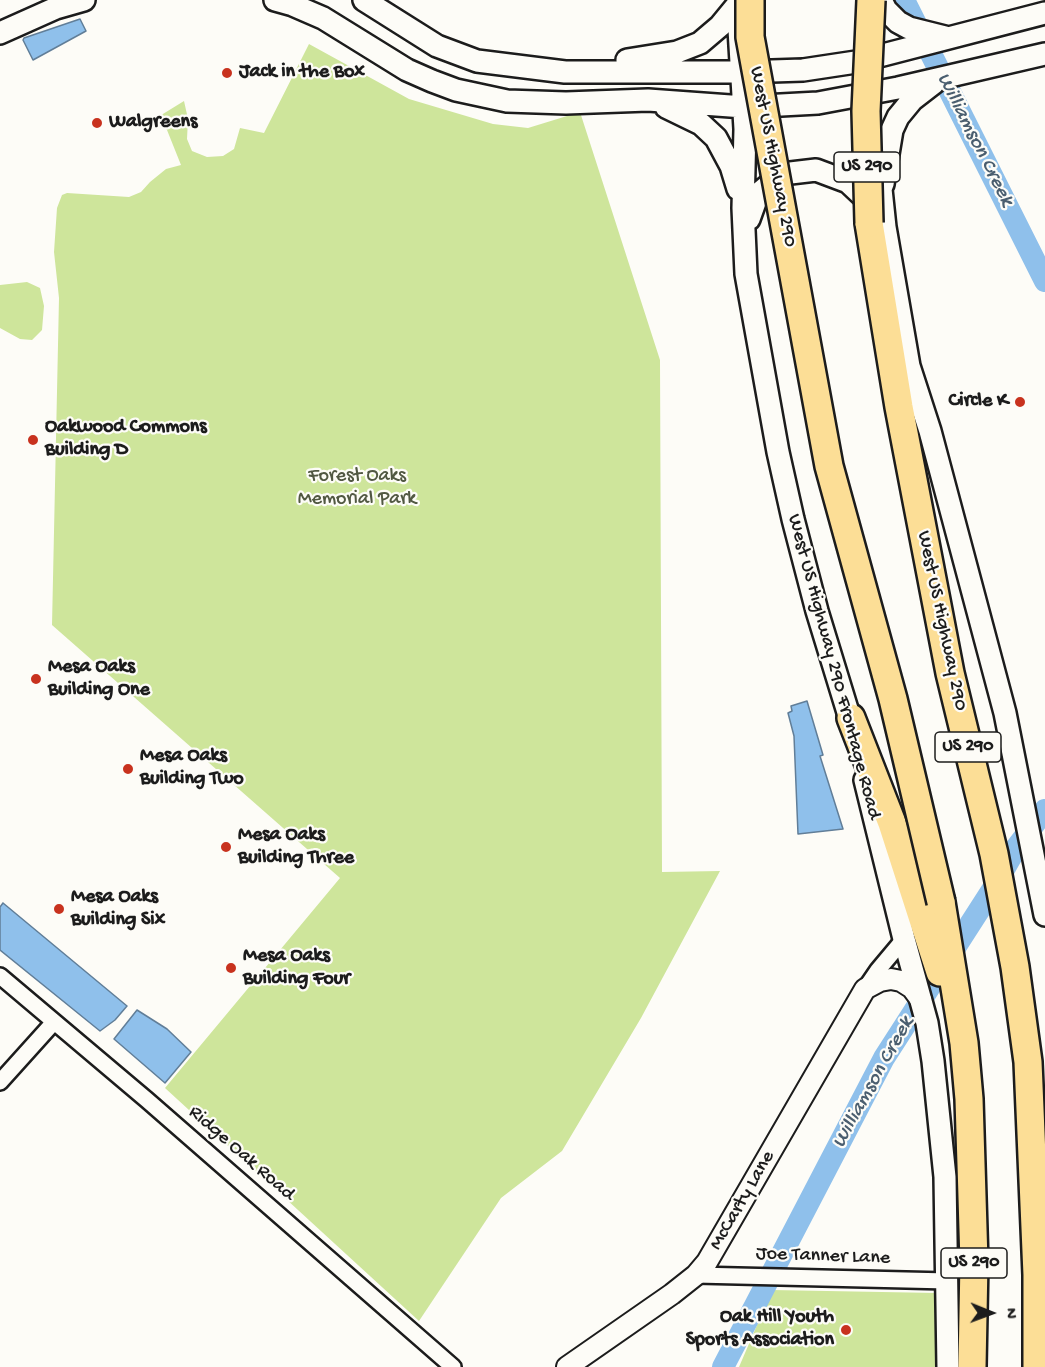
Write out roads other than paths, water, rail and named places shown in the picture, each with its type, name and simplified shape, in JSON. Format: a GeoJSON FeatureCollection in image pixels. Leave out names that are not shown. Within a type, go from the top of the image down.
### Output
{"type":"FeatureCollection","features":[{"type":"Feature","properties":{"kind":"highway","name":"West US Highway 290"},"geometry":{"type":"LineString","coordinates":[[873,0],[866,111],[869,223],[899,407],[950,673],[994,854],[1015,967],[1028,1062],[1037,1275],[1037,1367]]}},
{"type":"Feature","properties":{"kind":"highway","name":"West US Highway 290"},"geometry":{"type":"LineString","coordinates":[[742,1],[829,466],[893,699],[942,902],[964,1043],[969,1099],[974,1262],[972,1367]]}},
{"type":"Feature","properties":{"kind":"highway"},"geometry":{"type":"LineString","coordinates":[[851,718],[892,823],[915,934],[964,1043]]}},
{"type":"Feature","properties":{"kind":"main road"},"geometry":{"type":"LineString","coordinates":[[0,33],[56,8],[84,0]]}},
{"type":"Feature","properties":{"kind":"main road"},"geometry":{"type":"LineString","coordinates":[[275,0],[323,18],[407,70],[432,81],[456,90],[507,101],[648,100],[744,107],[818,103],[872,93],[907,93],[940,78],[1035,56]]}},
{"type":"Feature","properties":{"kind":"main road"},"geometry":{"type":"LineString","coordinates":[[364,0],[437,46],[477,61],[540,69],[592,72],[804,70],[872,58],[1045,13]]}},
{"type":"Feature","properties":{"kind":"main road"},"geometry":{"type":"LineString","coordinates":[[873,0],[873,118],[885,227]]}},
{"type":"Feature","properties":{"kind":"main road"},"geometry":{"type":"LineString","coordinates":[[881,0],[886,10],[898,22],[909,28],[952,38]]}},
{"type":"Feature","properties":{"kind":"main road"},"geometry":{"type":"LineString","coordinates":[[592,72],[623,61],[677,52],[700,43],[720,26],[742,1]]}},
{"type":"Feature","properties":{"kind":"main road","name":"West US Highway 290 Frontage Road"},"geometry":{"type":"LineString","coordinates":[[742,1],[741,72],[744,107],[743,208],[746,274],[778,452],[817,611],[851,718]]}},
{"type":"Feature","properties":{"kind":"main road"},"geometry":{"type":"LineString","coordinates":[[528,102],[540,69]]}},
{"type":"Feature","properties":{"kind":"main road"},"geometry":{"type":"LineString","coordinates":[[882,196],[886,156],[892,130],[907,93]]}},
{"type":"Feature","properties":{"kind":"main road"},"geometry":{"type":"LineString","coordinates":[[648,100],[681,112],[701,124],[716,138],[731,166],[743,208]]}},
{"type":"Feature","properties":{"kind":"main road"},"geometry":{"type":"LineString","coordinates":[[745,231],[758,194],[782,174],[816,170],[848,182],[865,198],[885,227]]}},
{"type":"Feature","properties":{"kind":"main road","name":"West US Highway 290"},"geometry":{"type":"LineString","coordinates":[[885,227],[909,366],[930,431],[1005,713],[1044,907]]}},
{"type":"Feature","properties":{"kind":"main road"},"geometry":{"type":"LineString","coordinates":[[915,934],[921,1000],[933,1061],[945,1177],[948,1367]]}},
{"type":"Feature","properties":{"kind":"street","name":"McCarty Lane"},"geometry":{"type":"LineString","coordinates":[[567,1367],[696,1275],[707,1262],[865,989],[878,970],[915,934]]}},
{"type":"Feature","properties":{"kind":"street","name":"Ridge Oak Road"},"geometry":{"type":"LineString","coordinates":[[0,976],[147,1100],[453,1367]]}},
{"type":"Feature","properties":{"kind":"street"},"geometry":{"type":"LineString","coordinates":[[865,989],[880,981],[891,979],[901,981],[912,988],[921,1000]]}},
{"type":"Feature","properties":{"kind":"street"},"geometry":{"type":"LineString","coordinates":[[0,1082],[54,1022]]}},
{"type":"Feature","properties":{"kind":"street","name":"Joe Tanner Lane"},"geometry":{"type":"LineString","coordinates":[[696,1275],[948,1281]]}},
{"type":"Feature","properties":{"kind":"water"},"geometry":{"type":"Polygon","coordinates":[[[80,19],[86,31],[33,60],[24,38],[80,19]]]}},
{"type":"Feature","properties":{"kind":"water"},"geometry":{"type":"Polygon","coordinates":[[[807,701],[823,755],[820,756],[843,829],[798,834],[794,736],[788,713],[792,711],[791,706],[807,701]]]}},
{"type":"Feature","properties":{"kind":"water"},"geometry":{"type":"Polygon","coordinates":[[[3,903],[127,1006],[115,1020],[100,1031],[0,950],[0,907],[3,903]]]}},
{"type":"Feature","properties":{"kind":"water"},"geometry":{"type":"Polygon","coordinates":[[[137,1010],[167,1029],[191,1052],[165,1083],[114,1039],[137,1010]]]}},
{"type":"Feature","properties":{"kind":"waterway","name":"Williamson Creek"},"geometry":{"type":"LineString","coordinates":[[904,0],[1045,281]]}},
{"type":"Feature","properties":{"kind":"waterway","name":"Williamson Creek"},"geometry":{"type":"LineString","coordinates":[[723,1367],[884,1058],[994,887],[1016,848],[1045,810]]}},
{"type":"Feature","properties":{"kind":"place","name":"Jack in the Box"},"geometry":{"type":"Point","coordinates":[227,73]}},
{"type":"Feature","properties":{"kind":"place","name":"Walgreens"},"geometry":{"type":"Point","coordinates":[97,123]}},
{"type":"Feature","properties":{"kind":"place","name":"Circle K"},"geometry":{"type":"Point","coordinates":[1020,402]}},
{"type":"Feature","properties":{"kind":"place","name":"Oakwood Commons Building D"},"geometry":{"type":"Point","coordinates":[33,440]}},
{"type":"Feature","properties":{"kind":"place","name":"Mesa Oaks Building One"},"geometry":{"type":"Point","coordinates":[36,679]}},
{"type":"Feature","properties":{"kind":"place","name":"Mesa Oaks Building Two"},"geometry":{"type":"Point","coordinates":[128,769]}},
{"type":"Feature","properties":{"kind":"place","name":"Mesa Oaks Building Three"},"geometry":{"type":"Point","coordinates":[226,847]}},
{"type":"Feature","properties":{"kind":"place","name":"Mesa Oaks Building Six"},"geometry":{"type":"Point","coordinates":[59,909]}},
{"type":"Feature","properties":{"kind":"place","name":"Mesa Oaks Building Four"},"geometry":{"type":"Point","coordinates":[231,968]}},
{"type":"Feature","properties":{"kind":"place","name":"Oak Hill Youth Sports Association"},"geometry":{"type":"Point","coordinates":[846,1330]}},
{"type":"Feature","properties":{"kind":"park label","name":"Forest Oaks Memorial Park"},"geometry":{"type":"Point","coordinates":[357,488]}}]}
